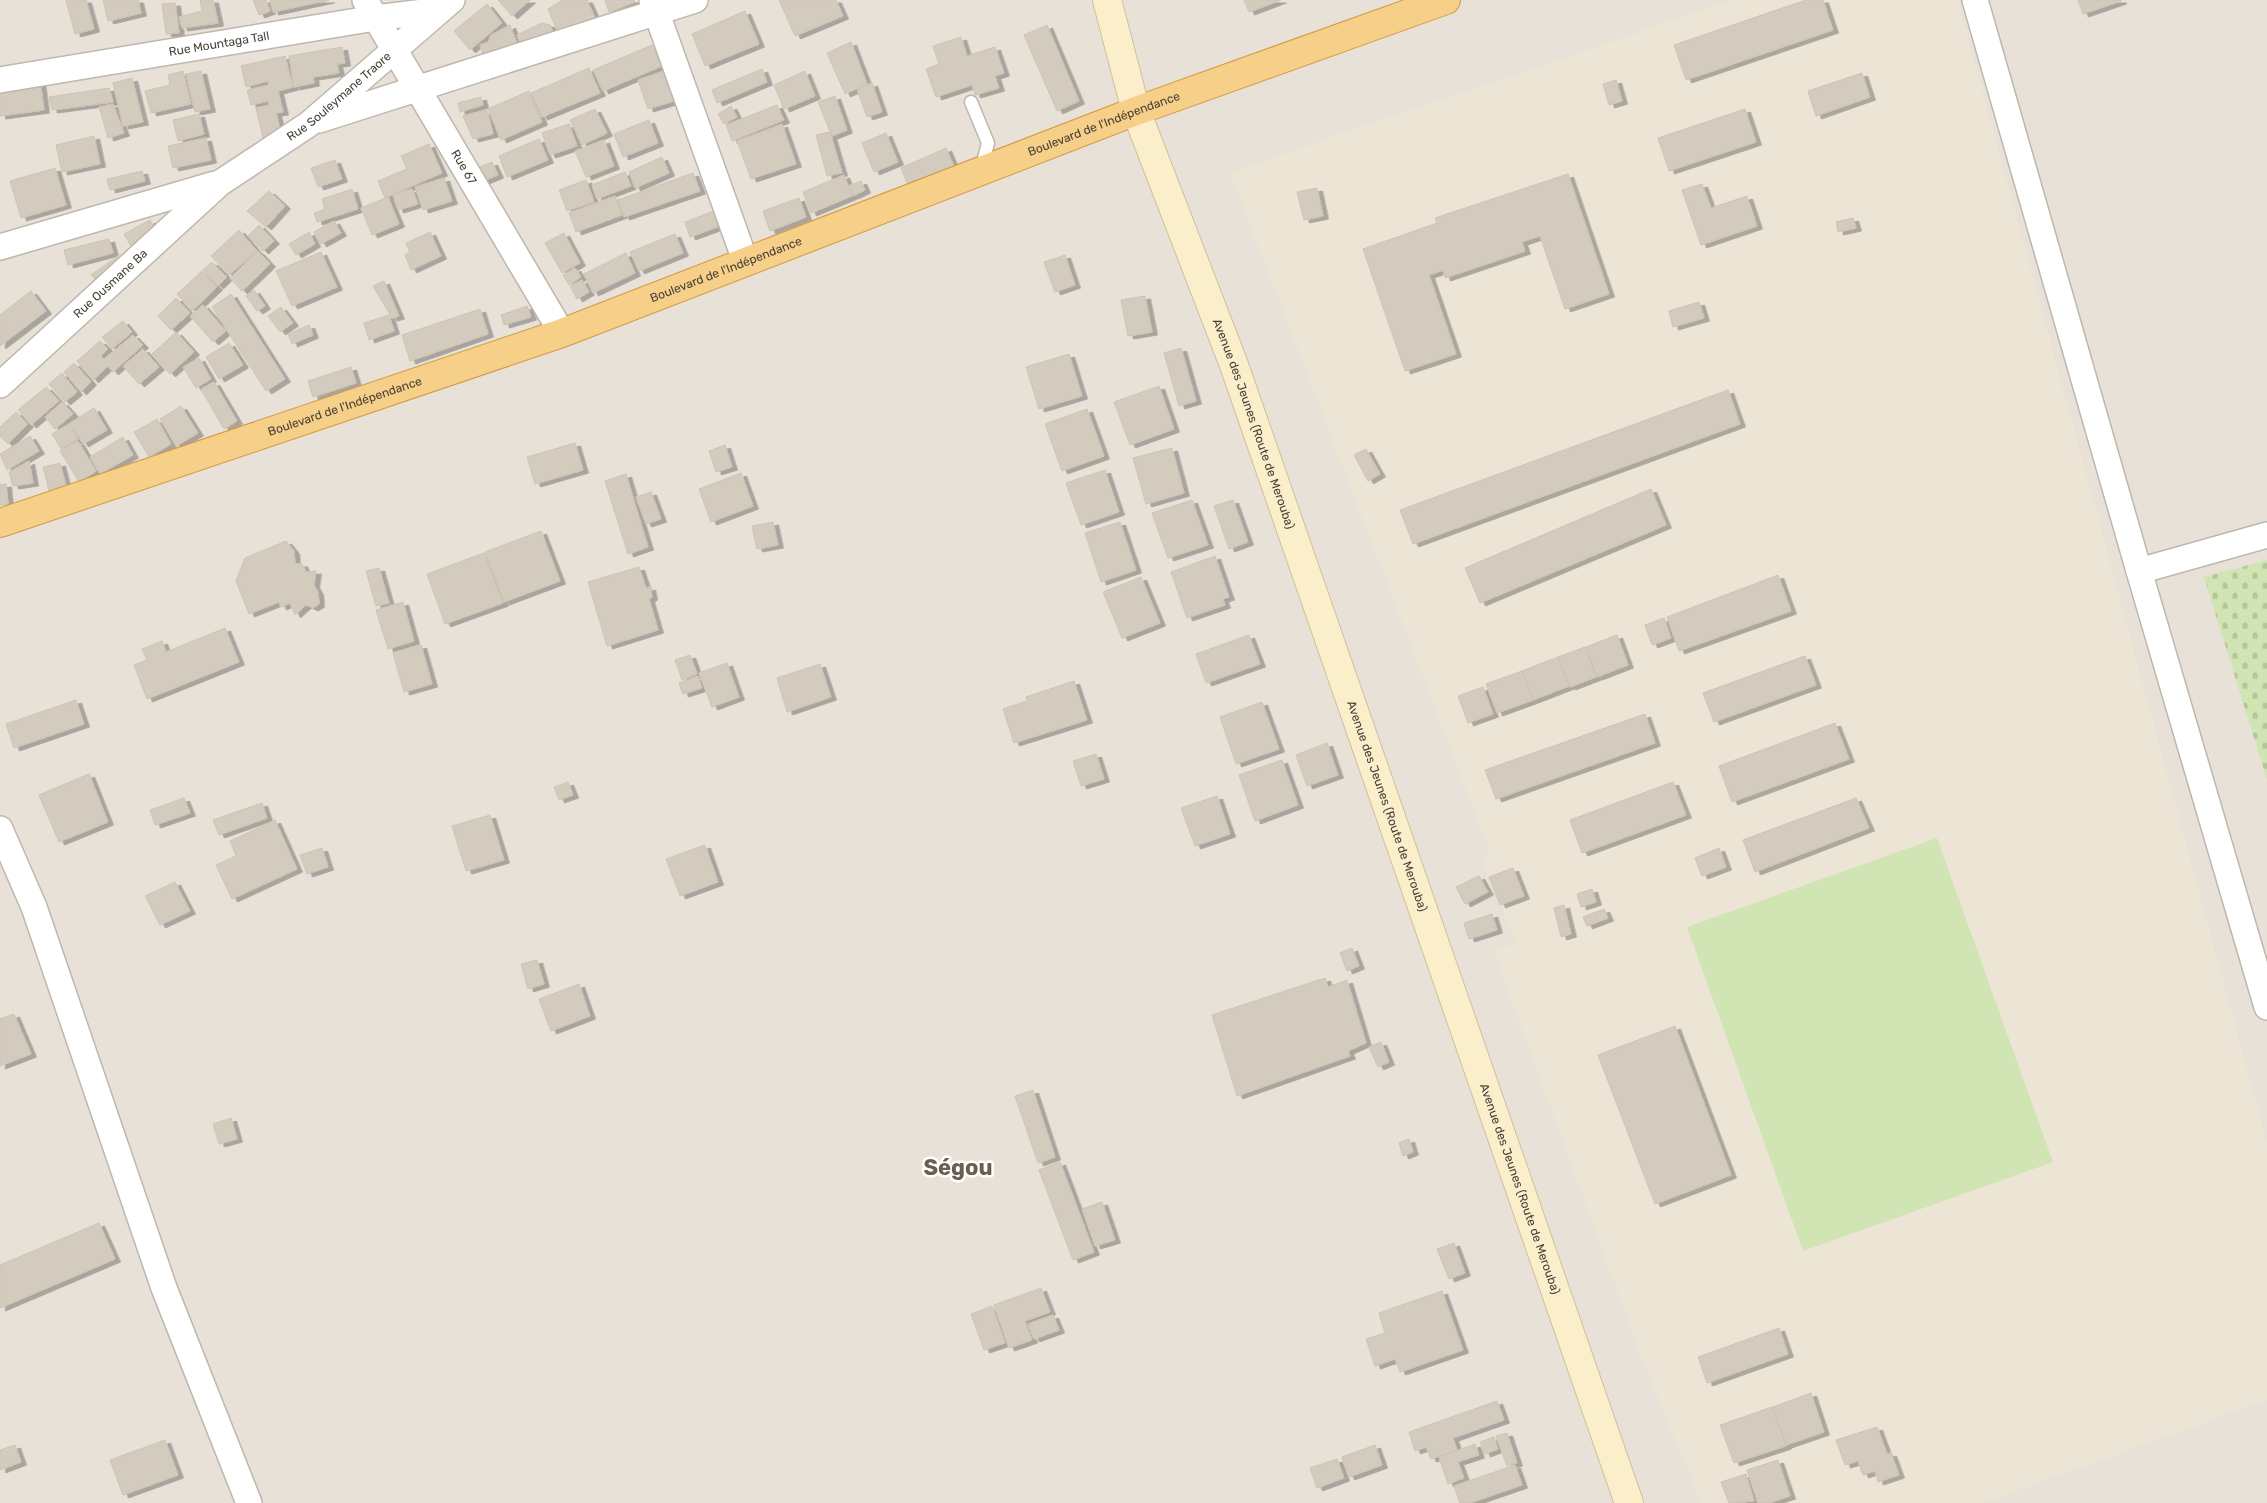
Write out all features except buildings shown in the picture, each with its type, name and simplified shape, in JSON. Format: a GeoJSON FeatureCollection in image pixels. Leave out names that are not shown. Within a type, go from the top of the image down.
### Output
{"type":"FeatureCollection","features":[{"type":"Feature","properties":{"kind":"highway","name":"Boulevard de l'Indépendance"},"geometry":{"type":"LineString","coordinates":[[0,523],[562,332],[746,263],[1136,111],[1446,0]]}},
{"type":"Feature","properties":{"kind":"main road","name":"Avenue des Jeunes (Route de Merouba)"},"geometry":{"type":"LineString","coordinates":[[1107,0],[1136,111],[1234,365],[1629,1503]]}},
{"type":"Feature","properties":{"kind":"street"},"geometry":{"type":"LineString","coordinates":[[309,124],[417,89],[655,6],[695,0]]}},
{"type":"Feature","properties":{"kind":"street"},"geometry":{"type":"LineString","coordinates":[[1976,0],[2139,571],[2267,1007]]}},
{"type":"Feature","properties":{"kind":"street","name":"Rue Mountaga Tall"},"geometry":{"type":"LineString","coordinates":[[0,80],[370,9],[446,5]]}},
{"type":"Feature","properties":{"kind":"street","name":"Rue Souleymane Traore"},"geometry":{"type":"LineString","coordinates":[[220,183],[309,124],[446,5]]}},
{"type":"Feature","properties":{"kind":"street"},"geometry":{"type":"LineString","coordinates":[[655,6],[746,263]]}},
{"type":"Feature","properties":{"kind":"street","name":"Rue 67"},"geometry":{"type":"LineString","coordinates":[[370,9],[562,332]]}},
{"type":"Feature","properties":{"kind":"street"},"geometry":{"type":"LineString","coordinates":[[0,247],[220,183]]}},
{"type":"Feature","properties":{"kind":"street","name":"Rue Ousmane Ba"},"geometry":{"type":"LineString","coordinates":[[0,385],[220,183]]}},
{"type":"Feature","properties":{"kind":"street"},"geometry":{"type":"LineString","coordinates":[[2139,571],[2267,535]]}},
{"type":"Feature","properties":{"kind":"street"},"geometry":{"type":"LineString","coordinates":[[0,829],[34,907],[164,1288],[249,1503]]}},
{"type":"Feature","properties":{"kind":"lane"},"geometry":{"type":"LineString","coordinates":[[971,102],[988,143],[980,172]]}},
{"type":"Feature","properties":{"kind":"shaded area"},"geometry":{"type":"Polygon","coordinates":[[[0,0],[2267,0],[2267,1503],[0,1503],[0,0]]]}},
{"type":"Feature","properties":{"kind":"shaded area"},"geometry":{"type":"Polygon","coordinates":[[[1733,0],[1958,0],[2267,1143],[2267,1400],[1983,1503],[1701,1503],[1641,1356],[1493,950],[1516,943],[1481,858],[1490,852],[1230,172],[1733,0]]]}},
{"type":"Feature","properties":{"kind":"green space"},"geometry":{"type":"Polygon","coordinates":[[[2267,560],[2267,780],[2204,577],[2267,560]]]}},
{"type":"Feature","properties":{"kind":"green space"},"geometry":{"type":"Polygon","coordinates":[[[1937,838],[2053,1162],[1803,1251],[1687,927],[1937,838]]]}},
{"type":"Feature","properties":{"kind":"district","name":"Ségou"},"geometry":{"type":"Point","coordinates":[958,1167]}}]}
